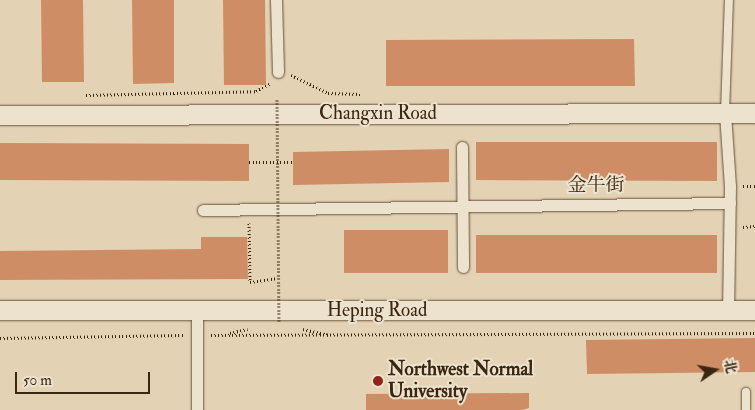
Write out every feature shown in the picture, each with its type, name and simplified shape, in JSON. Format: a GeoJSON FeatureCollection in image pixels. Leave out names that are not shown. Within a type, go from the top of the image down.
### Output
{"type":"FeatureCollection","features":[{"type":"Feature","properties":{"kind":"street"},"geometry":{"type":"LineString","coordinates":[[276,0],[278,72]]}},
{"type":"Feature","properties":{"kind":"street"},"geometry":{"type":"LineString","coordinates":[[725,113],[730,203],[728,310]]}},
{"type":"Feature","properties":{"kind":"street","name":"Changxin Road"},"geometry":{"type":"LineString","coordinates":[[0,114],[755,113]]}},
{"type":"Feature","properties":{"kind":"street"},"geometry":{"type":"LineString","coordinates":[[462,147],[463,267]]}},
{"type":"Feature","properties":{"kind":"street","name":"金牛街"},"geometry":{"type":"LineString","coordinates":[[203,210],[463,205],[730,203]]}},
{"type":"Feature","properties":{"kind":"street","name":"Heping Road"},"geometry":{"type":"LineString","coordinates":[[0,310],[755,310]]}},
{"type":"Feature","properties":{"kind":"street"},"geometry":{"type":"LineString","coordinates":[[197,311],[197,410]]}},
{"type":"Feature","properties":{"kind":"lane"},"geometry":{"type":"LineString","coordinates":[[725,113],[729,0]]}},
{"type":"Feature","properties":{"kind":"lane"},"geometry":{"type":"LineString","coordinates":[[746,392],[746,410]]}},
{"type":"Feature","properties":{"kind":"path"},"geometry":{"type":"LineString","coordinates":[[79,95],[256,91],[269,87],[278,72]]}},
{"type":"Feature","properties":{"kind":"path"},"geometry":{"type":"LineString","coordinates":[[277,100],[279,324]]}},
{"type":"Feature","properties":{"kind":"path"},"geometry":{"type":"LineString","coordinates":[[249,162],[293,162]]}},
{"type":"Feature","properties":{"kind":"path"},"geometry":{"type":"LineString","coordinates":[[249,209],[250,282],[278,278]]}},
{"type":"Feature","properties":{"kind":"path"},"geometry":{"type":"LineString","coordinates":[[0,338],[197,335],[755,333]]}},
{"type":"Feature","properties":{"kind":"building"},"geometry":{"type":"Polygon","coordinates":[[[41,0],[83,0],[84,82],[42,82],[41,0]]]}},
{"type":"Feature","properties":{"kind":"building"},"geometry":{"type":"Polygon","coordinates":[[[132,0],[174,0],[174,83],[133,84],[132,0]]]}},
{"type":"Feature","properties":{"kind":"building"},"geometry":{"type":"Polygon","coordinates":[[[223,0],[265,0],[266,85],[224,85],[223,0]]]}},
{"type":"Feature","properties":{"kind":"building"},"geometry":{"type":"Polygon","coordinates":[[[634,39],[635,86],[386,86],[386,40],[634,39]]]}},
{"type":"Feature","properties":{"kind":"building"},"geometry":{"type":"Polygon","coordinates":[[[476,142],[717,142],[717,181],[476,180],[476,142]]]}},
{"type":"Feature","properties":{"kind":"building"},"geometry":{"type":"Polygon","coordinates":[[[0,143],[249,144],[249,181],[0,180],[0,143]]]}},
{"type":"Feature","properties":{"kind":"building"},"geometry":{"type":"Polygon","coordinates":[[[449,149],[449,182],[293,185],[293,152],[449,149]]]}},
{"type":"Feature","properties":{"kind":"building"},"geometry":{"type":"Polygon","coordinates":[[[344,230],[448,230],[448,273],[344,273],[344,230]]]}},
{"type":"Feature","properties":{"kind":"building"},"geometry":{"type":"Polygon","coordinates":[[[476,235],[717,235],[717,273],[476,273],[476,235]]]}},
{"type":"Feature","properties":{"kind":"building"},"geometry":{"type":"Polygon","coordinates":[[[201,237],[247,237],[248,279],[0,280],[0,251],[201,249],[201,237]]]}},
{"type":"Feature","properties":{"kind":"building"},"geometry":{"type":"Polygon","coordinates":[[[755,338],[755,372],[587,374],[586,340],[755,338]]]}},
{"type":"Feature","properties":{"kind":"building"},"geometry":{"type":"Polygon","coordinates":[[[529,393],[529,408],[522,410],[366,410],[366,394],[529,393]]]}},
{"type":"Feature","properties":{"kind":"place","name":"Northwest Normal University"},"geometry":{"type":"Point","coordinates":[378,381]}}]}
